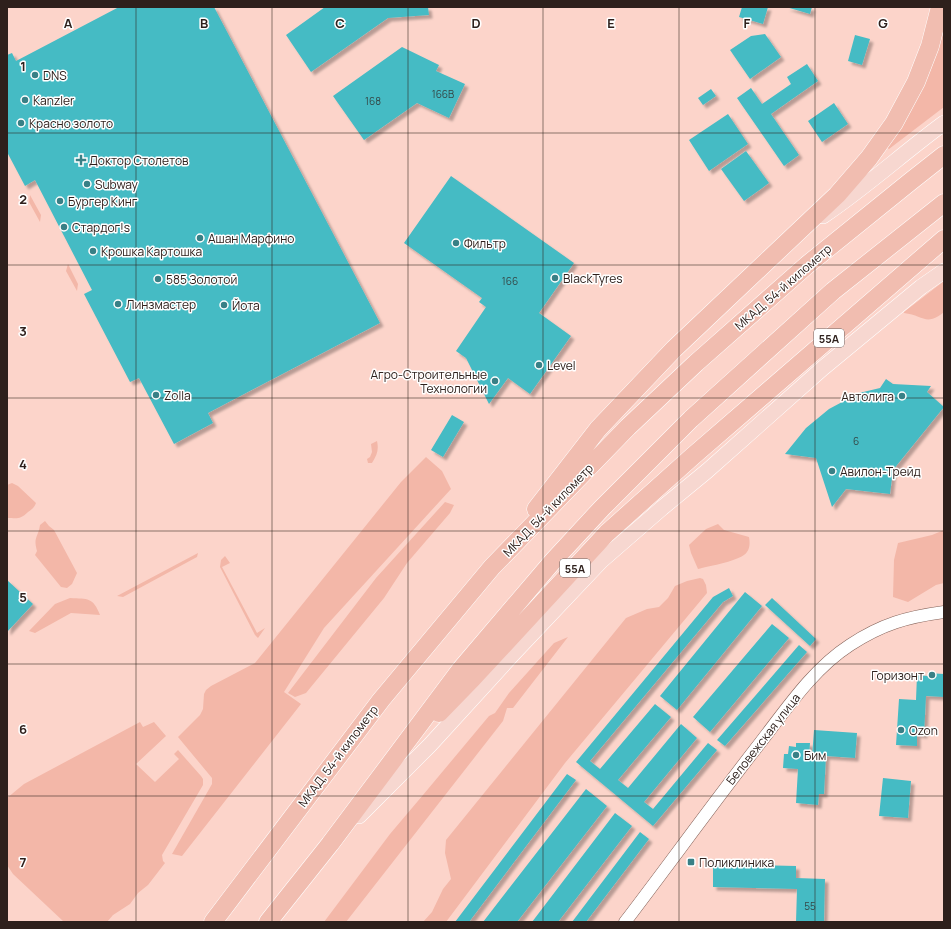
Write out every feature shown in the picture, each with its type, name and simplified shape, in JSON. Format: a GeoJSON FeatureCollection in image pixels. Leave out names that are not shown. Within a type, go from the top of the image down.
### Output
{"type":"FeatureCollection","features":[{"type":"Feature","properties":{"kind":"highway"},"geometry":{"type":"LineString","coordinates":[[492,567],[558,479],[598,429],[674,349],[837,194],[869,158],[894,123],[916,82],[930,46],[940,7]]}},
{"type":"Feature","properties":{"kind":"highway","name":"МКАД, 54-й километр"},"geometry":{"type":"LineString","coordinates":[[213,922],[381,700],[492,567],[628,427],[696,362],[807,265],[911,180],[944,156]]}},
{"type":"Feature","properties":{"kind":"highway"},"geometry":{"type":"LineString","coordinates":[[268,922],[330,844],[461,669],[553,561],[602,508],[691,419],[815,307],[944,202]]}},
{"type":"Feature","properties":{"kind":"highway","name":"55А"},"geometry":{"type":"LineString","coordinates":[[393,758],[473,678],[607,533],[693,456],[944,239]]}},
{"type":"Feature","properties":{"kind":"main road"},"geometry":{"type":"LineString","coordinates":[[795,234],[842,203],[920,140],[944,123]]}},
{"type":"Feature","properties":{"kind":"main road"},"geometry":{"type":"LineString","coordinates":[[927,255],[944,244]]}},
{"type":"Feature","properties":{"kind":"main road"},"geometry":{"type":"LineString","coordinates":[[330,844],[430,745],[601,561],[707,471],[823,368],[921,287],[944,271]]}},
{"type":"Feature","properties":{"kind":"street","name":"Беловежская улица"},"geometry":{"type":"LineString","coordinates":[[625,922],[732,779],[819,670],[850,645],[880,628],[894,622],[919,615],[944,612]]}},
{"type":"Feature","properties":{"kind":"shaded area"},"geometry":{"type":"Polygon","coordinates":[[[944,15],[944,107],[889,149],[884,146],[944,15]]]}},
{"type":"Feature","properties":{"kind":"shaded area"},"geometry":{"type":"Polygon","coordinates":[[[30,195],[41,215],[40,222],[29,202],[30,195]]]}},
{"type":"Feature","properties":{"kind":"shaded area"},"geometry":{"type":"Polygon","coordinates":[[[68,264],[78,284],[77,291],[66,271],[68,264]]]}},
{"type":"Feature","properties":{"kind":"shaded area"},"geometry":{"type":"Polygon","coordinates":[[[944,281],[944,312],[933,319],[924,319],[904,313],[904,312],[944,281]]]}},
{"type":"Feature","properties":{"kind":"shaded area"},"geometry":{"type":"Polygon","coordinates":[[[377,441],[378,450],[376,455],[372,463],[368,463],[367,459],[370,457],[372,452],[371,444],[377,441]]]}},
{"type":"Feature","properties":{"kind":"shaded area"},"geometry":{"type":"Polygon","coordinates":[[[426,457],[442,471],[451,489],[324,628],[284,692],[301,704],[182,856],[172,854],[212,784],[212,778],[178,737],[200,715],[203,709],[204,694],[206,690],[255,663],[401,482],[426,457]]]}},
{"type":"Feature","properties":{"kind":"shaded area"},"geometry":{"type":"Polygon","coordinates":[[[12,483],[18,486],[36,503],[32,509],[18,518],[7,518],[7,485],[12,483]]]}},
{"type":"Feature","properties":{"kind":"shaded area"},"geometry":{"type":"Polygon","coordinates":[[[445,502],[454,505],[450,513],[407,563],[384,598],[306,693],[295,697],[288,693],[376,578],[445,502]]]}},
{"type":"Feature","properties":{"kind":"shaded area"},"geometry":{"type":"Polygon","coordinates":[[[45,521],[54,530],[77,573],[72,584],[67,588],[61,587],[35,555],[37,551],[36,538],[40,525],[45,521]]]}},
{"type":"Feature","properties":{"kind":"shaded area"},"geometry":{"type":"Polygon","coordinates":[[[718,524],[724,530],[749,537],[750,545],[748,550],[744,555],[732,561],[698,569],[689,545],[706,529],[718,524]]]}},
{"type":"Feature","properties":{"kind":"shaded area"},"geometry":{"type":"Polygon","coordinates":[[[944,530],[944,583],[936,585],[908,602],[893,597],[894,560],[898,543],[932,535],[944,530]]]}},
{"type":"Feature","properties":{"kind":"shaded area"},"geometry":{"type":"Polygon","coordinates":[[[198,553],[197,557],[123,597],[117,596],[198,553]]]}},
{"type":"Feature","properties":{"kind":"shaded area"},"geometry":{"type":"Polygon","coordinates":[[[225,556],[230,563],[222,567],[257,633],[265,628],[258,638],[255,635],[220,567],[221,560],[225,556]]]}},
{"type":"Feature","properties":{"kind":"shaded area"},"geometry":{"type":"Polygon","coordinates":[[[700,578],[703,579],[706,585],[707,593],[565,763],[446,922],[423,922],[432,912],[443,889],[451,879],[445,853],[446,840],[626,618],[647,609],[659,607],[668,598],[675,586],[700,578]]]}},
{"type":"Feature","properties":{"kind":"shaded area"},"geometry":{"type":"Polygon","coordinates":[[[70,598],[89,600],[95,605],[100,615],[71,613],[35,633],[29,631],[55,604],[70,598]]]}},
{"type":"Feature","properties":{"kind":"shaded area"},"geometry":{"type":"Polygon","coordinates":[[[568,637],[513,708],[507,708],[503,721],[346,922],[324,922],[390,834],[489,716],[495,713],[509,693],[554,643],[568,637]]]}},
{"type":"Feature","properties":{"kind":"shaded area"},"geometry":{"type":"Polygon","coordinates":[[[140,722],[143,727],[154,722],[166,736],[136,764],[155,782],[179,759],[174,754],[178,750],[201,776],[203,779],[203,785],[162,855],[165,863],[148,885],[138,893],[130,904],[113,915],[107,922],[64,922],[13,874],[7,865],[7,798],[24,784],[140,722]]]}},
{"type":"Feature","properties":{"kind":"building","name":"Ашан Марфино"},"geometry":{"type":"Polygon","coordinates":[[[119,7],[214,7],[380,323],[208,413],[213,423],[174,444],[139,378],[130,382],[84,294],[92,290],[35,180],[25,186],[7,152],[7,55],[12,53],[16,61],[119,7]]]}},
{"type":"Feature","properties":{"kind":"building"},"geometry":{"type":"Polygon","coordinates":[[[325,7],[428,7],[429,15],[388,18],[311,72],[286,35],[325,7]]]}},
{"type":"Feature","properties":{"kind":"building"},"geometry":{"type":"Polygon","coordinates":[[[742,7],[768,7],[763,24],[739,17],[742,7]]]}},
{"type":"Feature","properties":{"kind":"building"},"geometry":{"type":"Polygon","coordinates":[[[786,7],[812,7],[810,14],[786,7]]]}},
{"type":"Feature","properties":{"kind":"building"},"geometry":{"type":"Polygon","coordinates":[[[765,34],[781,57],[750,79],[730,50],[751,36],[765,34]]]}},
{"type":"Feature","properties":{"kind":"building"},"geometry":{"type":"Polygon","coordinates":[[[855,35],[870,39],[862,65],[848,61],[855,35]]]}},
{"type":"Feature","properties":{"kind":"building"},"geometry":{"type":"Polygon","coordinates":[[[402,47],[439,65],[436,71],[465,84],[449,118],[417,103],[364,140],[333,96],[402,47]]]}},
{"type":"Feature","properties":{"kind":"building"},"geometry":{"type":"Polygon","coordinates":[[[807,64],[818,81],[771,114],[799,155],[784,166],[737,98],[751,88],[762,104],[791,84],[787,77],[807,64]]]}},
{"type":"Feature","properties":{"kind":"building"},"geometry":{"type":"Polygon","coordinates":[[[711,89],[716,96],[703,105],[698,98],[711,89]]]}},
{"type":"Feature","properties":{"kind":"building"},"geometry":{"type":"Polygon","coordinates":[[[834,103],[848,124],[822,142],[808,121],[834,103]]]}},
{"type":"Feature","properties":{"kind":"building"},"geometry":{"type":"Polygon","coordinates":[[[728,114],[748,144],[709,171],[689,140],[728,114]]]}},
{"type":"Feature","properties":{"kind":"building"},"geometry":{"type":"Polygon","coordinates":[[[746,151],[769,183],[744,201],[721,169],[746,151]]]}},
{"type":"Feature","properties":{"kind":"building"},"geometry":{"type":"Polygon","coordinates":[[[451,176],[574,263],[539,313],[571,336],[530,394],[508,378],[489,404],[466,358],[456,351],[486,307],[479,302],[482,298],[404,243],[451,176]]]}},
{"type":"Feature","properties":{"kind":"building"},"geometry":{"type":"Polygon","coordinates":[[[886,379],[893,384],[931,386],[927,392],[944,407],[893,470],[890,494],[846,489],[832,507],[816,458],[785,454],[806,428],[829,409],[859,393],[880,388],[886,379]]]}},
{"type":"Feature","properties":{"kind":"building"},"geometry":{"type":"Polygon","coordinates":[[[452,415],[464,422],[443,457],[431,450],[452,415]]]}},
{"type":"Feature","properties":{"kind":"building"},"geometry":{"type":"Polygon","coordinates":[[[7,580],[33,604],[7,632],[7,580]]]}},
{"type":"Feature","properties":{"kind":"building"},"geometry":{"type":"Polygon","coordinates":[[[729,588],[733,596],[723,602],[590,761],[600,769],[655,704],[671,717],[618,780],[628,788],[681,724],[697,738],[644,802],[653,809],[708,743],[717,750],[653,826],[576,762],[713,597],[729,588]]]}},
{"type":"Feature","properties":{"kind":"building"},"geometry":{"type":"Polygon","coordinates":[[[745,592],[762,606],[677,710],[660,696],[745,592]]]}},
{"type":"Feature","properties":{"kind":"building"},"geometry":{"type":"Polygon","coordinates":[[[772,598],[816,639],[810,646],[765,605],[772,598]]]}},
{"type":"Feature","properties":{"kind":"building"},"geometry":{"type":"Polygon","coordinates":[[[772,624],[789,638],[710,732],[693,717],[772,624]]]}},
{"type":"Feature","properties":{"kind":"building"},"geometry":{"type":"Polygon","coordinates":[[[799,645],[807,652],[725,746],[717,740],[799,645]]]}},
{"type":"Feature","properties":{"kind":"building"},"geometry":{"type":"Polygon","coordinates":[[[928,673],[944,674],[944,697],[926,696],[924,735],[917,734],[917,746],[896,745],[899,699],[916,700],[917,675],[928,676],[928,673]]]}},
{"type":"Feature","properties":{"kind":"building"},"geometry":{"type":"Polygon","coordinates":[[[814,730],[857,733],[855,758],[826,756],[824,794],[819,794],[818,805],[796,803],[798,769],[783,768],[784,754],[788,754],[789,746],[796,747],[796,743],[810,743],[809,757],[812,757],[814,730]]]}},
{"type":"Feature","properties":{"kind":"building"},"geometry":{"type":"Polygon","coordinates":[[[567,774],[576,780],[469,922],[455,922],[567,774]]]}},
{"type":"Feature","properties":{"kind":"building"},"geometry":{"type":"Polygon","coordinates":[[[883,778],[911,781],[908,818],[879,816],[883,778]]]}},
{"type":"Feature","properties":{"kind":"building"},"geometry":{"type":"Polygon","coordinates":[[[586,789],[607,806],[517,922],[483,922],[586,789]]]}},
{"type":"Feature","properties":{"kind":"building"},"geometry":{"type":"Polygon","coordinates":[[[615,813],[632,826],[558,922],[532,922],[615,813]]]}},
{"type":"Feature","properties":{"kind":"building"},"geometry":{"type":"Polygon","coordinates":[[[640,832],[649,839],[586,922],[572,922],[640,832]]]}},
{"type":"Feature","properties":{"kind":"building"},"geometry":{"type":"Polygon","coordinates":[[[713,864],[796,866],[796,878],[825,879],[824,922],[796,922],[797,889],[713,887],[713,864]]]}},
{"type":"Feature","properties":{"kind":"place","name":"DNS"},"geometry":{"type":"Point","coordinates":[35,75]}},
{"type":"Feature","properties":{"kind":"place","name":"Kanzler"},"geometry":{"type":"Point","coordinates":[25,100]}},
{"type":"Feature","properties":{"kind":"place","name":"Красно золото"},"geometry":{"type":"Point","coordinates":[21,123]}},
{"type":"Feature","properties":{"kind":"place","name":"Доктор Столетов"},"geometry":{"type":"Point","coordinates":[81,160]}},
{"type":"Feature","properties":{"kind":"place","name":"Subway"},"geometry":{"type":"Point","coordinates":[87,184]}},
{"type":"Feature","properties":{"kind":"place","name":"Бургер Кинг"},"geometry":{"type":"Point","coordinates":[60,201]}},
{"type":"Feature","properties":{"kind":"place","name":"Стардог!s"},"geometry":{"type":"Point","coordinates":[64,227]}},
{"type":"Feature","properties":{"kind":"place","name":"Ашан Марфино"},"geometry":{"type":"Point","coordinates":[200,238]}},
{"type":"Feature","properties":{"kind":"place","name":"Фильтр"},"geometry":{"type":"Point","coordinates":[456,243]}},
{"type":"Feature","properties":{"kind":"place","name":"Крошка Картошка"},"geometry":{"type":"Point","coordinates":[93,251]}},
{"type":"Feature","properties":{"kind":"place","name":"BlackTyres"},"geometry":{"type":"Point","coordinates":[555,278]}},
{"type":"Feature","properties":{"kind":"place","name":"585 Золотой"},"geometry":{"type":"Point","coordinates":[158,279]}},
{"type":"Feature","properties":{"kind":"place","name":"Линзмастер"},"geometry":{"type":"Point","coordinates":[118,304]}},
{"type":"Feature","properties":{"kind":"place","name":"Йота"},"geometry":{"type":"Point","coordinates":[224,305]}},
{"type":"Feature","properties":{"kind":"place","name":"Level"},"geometry":{"type":"Point","coordinates":[539,365]}},
{"type":"Feature","properties":{"kind":"place","name":"Агро-Строительные Технологии"},"geometry":{"type":"Point","coordinates":[495,381]}},
{"type":"Feature","properties":{"kind":"place","name":"Zolla"},"geometry":{"type":"Point","coordinates":[156,395]}},
{"type":"Feature","properties":{"kind":"place","name":"Автолига"},"geometry":{"type":"Point","coordinates":[902,396]}},
{"type":"Feature","properties":{"kind":"place","name":"Авилон-Трейд"},"geometry":{"type":"Point","coordinates":[832,471]}},
{"type":"Feature","properties":{"kind":"place","name":"Горизонт"},"geometry":{"type":"Point","coordinates":[932,675]}},
{"type":"Feature","properties":{"kind":"place","name":"Ozon"},"geometry":{"type":"Point","coordinates":[901,730]}},
{"type":"Feature","properties":{"kind":"place","name":"Бим"},"geometry":{"type":"Point","coordinates":[796,755]}},
{"type":"Feature","properties":{"kind":"place","name":"Поликлиника"},"geometry":{"type":"Point","coordinates":[691,862]}}]}
